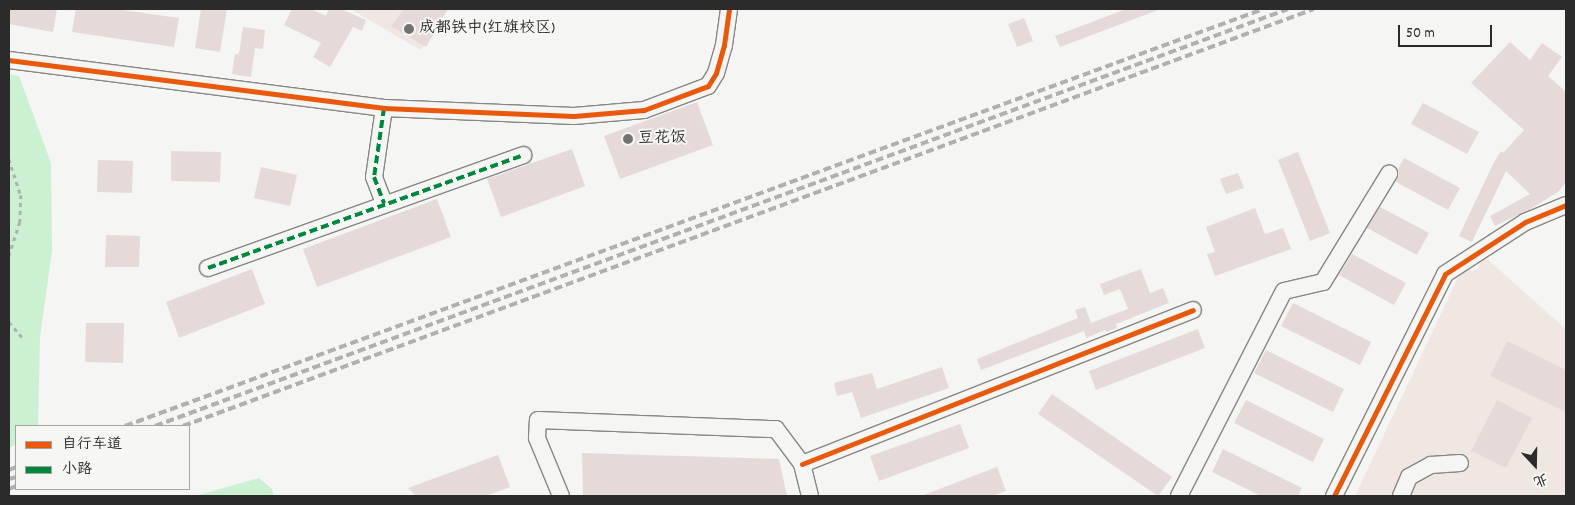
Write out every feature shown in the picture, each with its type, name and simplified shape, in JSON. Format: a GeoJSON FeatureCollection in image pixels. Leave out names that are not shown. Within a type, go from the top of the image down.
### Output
{"type":"FeatureCollection","features":[{"type":"Feature","properties":{"kind":"street"},"geometry":{"type":"LineString","coordinates":[[9,60],[384,108],[574,116],[644,110],[708,86],[716,73],[724,45],[729,9]]}},
{"type":"Feature","properties":{"kind":"street"},"geometry":{"type":"LineString","coordinates":[[384,108],[374,177],[384,203]]}},
{"type":"Feature","properties":{"kind":"street"},"geometry":{"type":"LineString","coordinates":[[208,268],[384,203],[523,155]]}},
{"type":"Feature","properties":{"kind":"street"},"geometry":{"type":"LineString","coordinates":[[1179,496],[1284,291],[1323,282],[1390,174]]}},
{"type":"Feature","properties":{"kind":"street"},"geometry":{"type":"LineString","coordinates":[[1334,496],[1445,274],[1525,222],[1566,205]]}},
{"type":"Feature","properties":{"kind":"street"},"geometry":{"type":"LineString","coordinates":[[802,464],[1193,310]]}},
{"type":"Feature","properties":{"kind":"street"},"geometry":{"type":"LineString","coordinates":[[561,496],[537,438],[538,420],[776,429],[802,464],[810,496]]}},
{"type":"Feature","properties":{"kind":"street"},"geometry":{"type":"LineString","coordinates":[[1401,496],[1410,477],[1432,465],[1460,463]]}},
{"type":"Feature","properties":{"kind":"path"},"geometry":{"type":"LineString","coordinates":[[9,159],[22,195],[20,222],[9,255]]}},
{"type":"Feature","properties":{"kind":"path"},"geometry":{"type":"LineString","coordinates":[[9,322],[24,339]]}},
{"type":"Feature","properties":{"kind":"shaded area","name":"成都铁中(红旗校区)"},"geometry":{"type":"Polygon","coordinates":[[[350,9],[446,9],[421,50],[350,9]]]}},
{"type":"Feature","properties":{"kind":"shaded area"},"geometry":{"type":"Polygon","coordinates":[[[1485,257],[1566,329],[1566,496],[1355,496],[1462,269],[1475,271],[1485,257]]]}},
{"type":"Feature","properties":{"kind":"green space"},"geometry":{"type":"Polygon","coordinates":[[[9,74],[19,76],[51,163],[52,251],[40,337],[38,425],[15,425],[15,445],[9,448],[9,74]]]}},
{"type":"Feature","properties":{"kind":"green space"},"geometry":{"type":"Polygon","coordinates":[[[259,478],[272,489],[274,496],[195,496],[259,478]]]}},
{"type":"Feature","properties":{"kind":"building"},"geometry":{"type":"Polygon","coordinates":[[[9,9],[57,9],[53,32],[9,24],[9,9]]]}},
{"type":"Feature","properties":{"kind":"building"},"geometry":{"type":"Polygon","coordinates":[[[76,9],[115,9],[179,18],[174,47],[72,32],[76,9]]]}},
{"type":"Feature","properties":{"kind":"building"},"geometry":{"type":"Polygon","coordinates":[[[201,9],[227,9],[220,52],[195,48],[201,9]]]}},
{"type":"Feature","properties":{"kind":"building"},"geometry":{"type":"Polygon","coordinates":[[[292,9],[311,9],[326,16],[329,9],[341,9],[366,20],[362,31],[353,27],[330,67],[313,57],[321,43],[284,25],[292,9]]]}},
{"type":"Feature","properties":{"kind":"building"},"geometry":{"type":"Polygon","coordinates":[[[404,9],[448,9],[426,47],[391,26],[404,9]]]}},
{"type":"Feature","properties":{"kind":"building"},"geometry":{"type":"Polygon","coordinates":[[[1126,9],[1158,10],[1060,47],[1055,36],[1126,9]]]}},
{"type":"Feature","properties":{"kind":"building"},"geometry":{"type":"Polygon","coordinates":[[[1024,18],[1033,41],[1017,47],[1008,24],[1024,18]]]}},
{"type":"Feature","properties":{"kind":"building"},"geometry":{"type":"Polygon","coordinates":[[[243,27],[265,30],[263,49],[255,48],[251,77],[232,74],[235,54],[239,54],[243,27]]]}},
{"type":"Feature","properties":{"kind":"building"},"geometry":{"type":"Polygon","coordinates":[[[1510,42],[1530,60],[1542,43],[1562,57],[1548,76],[1566,92],[1566,182],[1558,192],[1532,208],[1495,226],[1490,216],[1530,194],[1506,171],[1472,242],[1459,236],[1493,164],[1501,151],[1503,153],[1524,130],[1471,83],[1510,42]]]}},
{"type":"Feature","properties":{"kind":"building"},"geometry":{"type":"Polygon","coordinates":[[[697,102],[713,145],[620,179],[604,136],[697,102]]]}},
{"type":"Feature","properties":{"kind":"building"},"geometry":{"type":"Polygon","coordinates":[[[1423,103],[1479,132],[1467,154],[1411,124],[1423,103]]]}},
{"type":"Feature","properties":{"kind":"building"},"geometry":{"type":"Polygon","coordinates":[[[572,149],[585,186],[501,217],[487,179],[572,149]]]}},
{"type":"Feature","properties":{"kind":"building"},"geometry":{"type":"Polygon","coordinates":[[[171,151],[221,152],[220,182],[171,181],[171,151]]]}},
{"type":"Feature","properties":{"kind":"building"},"geometry":{"type":"Polygon","coordinates":[[[1298,152],[1330,233],[1310,241],[1278,160],[1298,152]]]}},
{"type":"Feature","properties":{"kind":"building"},"geometry":{"type":"Polygon","coordinates":[[[1404,158],[1460,188],[1448,210],[1396,182],[1399,175],[1398,169],[1404,158]]]}},
{"type":"Feature","properties":{"kind":"building"},"geometry":{"type":"Polygon","coordinates":[[[98,160],[133,161],[132,193],[97,192],[98,160]]]}},
{"type":"Feature","properties":{"kind":"building"},"geometry":{"type":"Polygon","coordinates":[[[261,167],[297,175],[290,206],[254,198],[261,167]]]}},
{"type":"Feature","properties":{"kind":"building"},"geometry":{"type":"Polygon","coordinates":[[[1238,173],[1244,188],[1226,194],[1220,179],[1238,173]]]}},
{"type":"Feature","properties":{"kind":"building"},"geometry":{"type":"Polygon","coordinates":[[[437,199],[451,237],[317,287],[303,249],[437,199]]]}},
{"type":"Feature","properties":{"kind":"building"},"geometry":{"type":"Polygon","coordinates":[[[1380,207],[1429,233],[1417,255],[1367,228],[1380,207]]]}},
{"type":"Feature","properties":{"kind":"building"},"geometry":{"type":"Polygon","coordinates":[[[1255,208],[1265,234],[1283,228],[1291,249],[1215,276],[1207,254],[1215,252],[1206,227],[1255,208]]]}},
{"type":"Feature","properties":{"kind":"building"},"geometry":{"type":"Polygon","coordinates":[[[106,235],[140,236],[139,267],[105,267],[106,235]]]}},
{"type":"Feature","properties":{"kind":"building"},"geometry":{"type":"Polygon","coordinates":[[[1352,254],[1406,283],[1394,305],[1339,275],[1352,254]]]}},
{"type":"Feature","properties":{"kind":"building"},"geometry":{"type":"Polygon","coordinates":[[[252,269],[265,304],[179,338],[166,302],[252,269]]]}},
{"type":"Feature","properties":{"kind":"building"},"geometry":{"type":"Polygon","coordinates":[[[1141,269],[1150,293],[1163,288],[1169,303],[1116,324],[1117,328],[1106,332],[1105,330],[1086,338],[1084,331],[981,370],[977,359],[1078,318],[1075,310],[1085,307],[1091,323],[1128,309],[1120,289],[1104,295],[1100,284],[1141,269]]]}},
{"type":"Feature","properties":{"kind":"building"},"geometry":{"type":"Polygon","coordinates":[[[1293,303],[1371,342],[1360,365],[1281,326],[1293,303]]]}},
{"type":"Feature","properties":{"kind":"building"},"geometry":{"type":"Polygon","coordinates":[[[86,323],[124,323],[123,363],[85,362],[86,323]]]}},
{"type":"Feature","properties":{"kind":"building"},"geometry":{"type":"Polygon","coordinates":[[[1198,329],[1205,348],[1096,390],[1089,371],[1198,329]]]}},
{"type":"Feature","properties":{"kind":"building"},"geometry":{"type":"Polygon","coordinates":[[[1507,341],[1566,370],[1566,412],[1490,376],[1507,341]]]}},
{"type":"Feature","properties":{"kind":"building"},"geometry":{"type":"Polygon","coordinates":[[[1266,350],[1344,389],[1333,412],[1254,373],[1266,350]]]}},
{"type":"Feature","properties":{"kind":"building"},"geometry":{"type":"Polygon","coordinates":[[[942,367],[949,388],[861,418],[852,392],[837,396],[834,383],[872,373],[877,389],[942,367]]]}},
{"type":"Feature","properties":{"kind":"building"},"geometry":{"type":"Polygon","coordinates":[[[1052,394],[1172,477],[1158,496],[1038,414],[1052,394]]]}},
{"type":"Feature","properties":{"kind":"building"},"geometry":{"type":"Polygon","coordinates":[[[1246,400],[1324,439],[1313,462],[1234,423],[1246,400]]]}},
{"type":"Feature","properties":{"kind":"building"},"geometry":{"type":"Polygon","coordinates":[[[1497,400],[1532,418],[1506,468],[1471,451],[1497,400]]]}},
{"type":"Feature","properties":{"kind":"building"},"geometry":{"type":"Polygon","coordinates":[[[960,424],[969,448],[879,481],[870,456],[960,424]]]}},
{"type":"Feature","properties":{"kind":"building"},"geometry":{"type":"Polygon","coordinates":[[[1223,449],[1302,488],[1298,496],[1261,496],[1212,472],[1223,449]]]}},
{"type":"Feature","properties":{"kind":"building"},"geometry":{"type":"Polygon","coordinates":[[[582,453],[779,459],[787,496],[583,496],[582,453]]]}},
{"type":"Feature","properties":{"kind":"building"},"geometry":{"type":"Polygon","coordinates":[[[498,455],[510,487],[486,496],[416,496],[408,488],[498,455]]]}},
{"type":"Feature","properties":{"kind":"building"},"geometry":{"type":"Polygon","coordinates":[[[997,467],[1006,491],[992,496],[921,496],[997,467]]]}},
{"type":"Feature","properties":{"kind":"railway"},"geometry":{"type":"LineString","coordinates":[[128,425],[1263,9]]}},
{"type":"Feature","properties":{"kind":"railway"},"geometry":{"type":"LineString","coordinates":[[158,425],[1288,9]]}},
{"type":"Feature","properties":{"kind":"railway"},"geometry":{"type":"LineString","coordinates":[[186,425],[1314,9]]}},
{"type":"Feature","properties":{"kind":"railway"},"geometry":{"type":"LineString","coordinates":[[9,470],[15,467]]}},
{"type":"Feature","properties":{"kind":"railway"},"geometry":{"type":"LineString","coordinates":[[9,479],[15,477]]}},
{"type":"Feature","properties":{"kind":"railway"},"geometry":{"type":"LineString","coordinates":[[9,489],[15,486]]}},
{"type":"Feature","properties":{"kind":"marked path"},"geometry":{"type":"LineString","coordinates":[[384,108],[374,177],[384,203]]}},
{"type":"Feature","properties":{"kind":"marked path"},"geometry":{"type":"LineString","coordinates":[[208,268],[523,155]]}},
{"type":"Feature","properties":{"kind":"cycle path"},"geometry":{"type":"LineString","coordinates":[[9,60],[384,108],[574,116],[644,110],[708,86],[716,73],[724,45],[729,9]]}},
{"type":"Feature","properties":{"kind":"cycle path"},"geometry":{"type":"LineString","coordinates":[[1334,496],[1445,274],[1525,222],[1566,205]]}},
{"type":"Feature","properties":{"kind":"cycle path"},"geometry":{"type":"LineString","coordinates":[[802,464],[1193,310]]}},
{"type":"Feature","properties":{"kind":"place","name":"成都铁中(红旗校区)"},"geometry":{"type":"Point","coordinates":[409,29]}},
{"type":"Feature","properties":{"kind":"place","name":"豆花饭"},"geometry":{"type":"Point","coordinates":[628,139]}}]}
